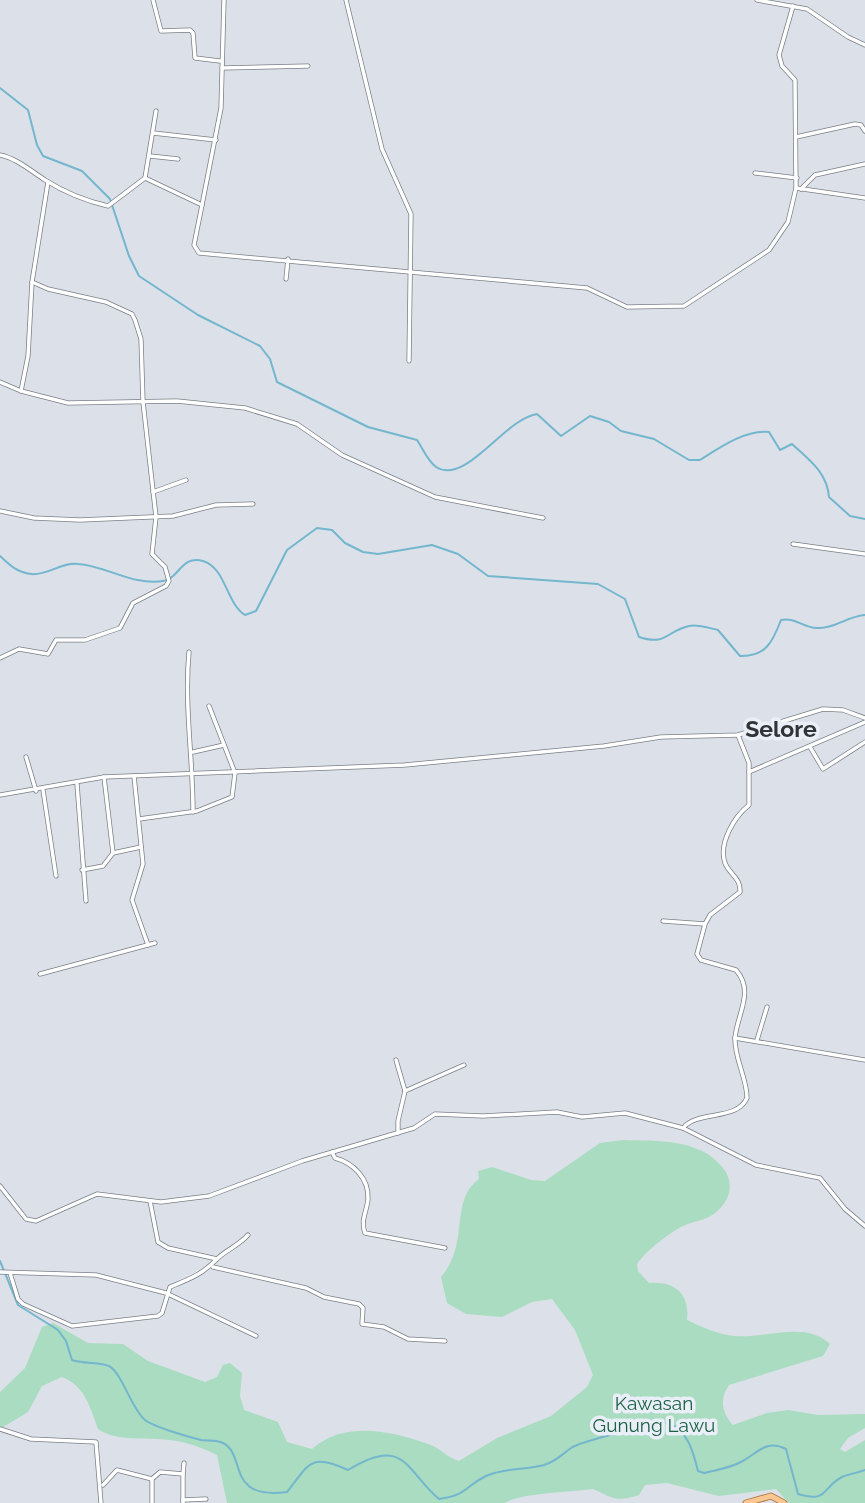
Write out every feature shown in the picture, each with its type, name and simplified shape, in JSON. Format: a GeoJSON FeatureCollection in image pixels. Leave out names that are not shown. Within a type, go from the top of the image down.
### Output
{"type":"FeatureCollection","features":[{"type":"Feature","properties":{"kind":"main road"},"geometry":{"type":"LineString","coordinates":[[746,1503],[771,1496],[784,1503]]}},
{"type":"Feature","properties":{"kind":"street"},"geometry":{"type":"LineString","coordinates":[[153,0],[161,31],[190,30],[193,33],[195,58],[221,61]]}},
{"type":"Feature","properties":{"kind":"street"},"geometry":{"type":"LineString","coordinates":[[223,0],[222,108],[194,239],[196,252],[288,258],[587,288],[627,307],[639,304],[677,308],[699,298],[727,276],[769,250],[788,222],[799,188],[795,80],[782,66],[779,55],[793,6]]}},
{"type":"Feature","properties":{"kind":"street"},"geometry":{"type":"LineString","coordinates":[[346,0],[382,149],[411,214],[413,271],[409,361]]}},
{"type":"Feature","properties":{"kind":"street"},"geometry":{"type":"LineString","coordinates":[[757,0],[793,6],[818,15],[848,37],[865,44]]}},
{"type":"Feature","properties":{"kind":"street"},"geometry":{"type":"LineString","coordinates":[[222,68],[307,66]]}},
{"type":"Feature","properties":{"kind":"street"},"geometry":{"type":"LineString","coordinates":[[0,155],[10,158],[48,182],[93,203],[108,206],[145,178],[156,111]]}},
{"type":"Feature","properties":{"kind":"street"},"geometry":{"type":"LineString","coordinates":[[796,137],[855,124],[861,125],[865,131]]}},
{"type":"Feature","properties":{"kind":"street"},"geometry":{"type":"LineString","coordinates":[[153,133],[216,140]]}},
{"type":"Feature","properties":{"kind":"street"},"geometry":{"type":"LineString","coordinates":[[150,156],[178,159]]}},
{"type":"Feature","properties":{"kind":"street"},"geometry":{"type":"LineString","coordinates":[[799,188],[815,175],[865,164]]}},
{"type":"Feature","properties":{"kind":"street"},"geometry":{"type":"LineString","coordinates":[[755,173],[797,178]]}},
{"type":"Feature","properties":{"kind":"street"},"geometry":{"type":"LineString","coordinates":[[145,178],[202,205]]}},
{"type":"Feature","properties":{"kind":"street"},"geometry":{"type":"LineString","coordinates":[[21,391],[28,356],[32,282],[48,182]]}},
{"type":"Feature","properties":{"kind":"street"},"geometry":{"type":"LineString","coordinates":[[799,188],[865,198]]}},
{"type":"Feature","properties":{"kind":"street"},"geometry":{"type":"LineString","coordinates":[[286,279],[288,258]]}},
{"type":"Feature","properties":{"kind":"street"},"geometry":{"type":"LineString","coordinates":[[0,658],[19,649],[48,654],[56,640],[85,640],[120,628],[133,603],[166,586],[169,579],[165,567],[152,554],[156,517],[143,402],[141,339],[132,314],[106,302],[48,289],[32,282]]}},
{"type":"Feature","properties":{"kind":"street"},"geometry":{"type":"LineString","coordinates":[[0,382],[21,391],[68,402],[195,402],[246,408],[297,424],[342,456],[435,496],[543,518]]}},
{"type":"Feature","properties":{"kind":"street"},"geometry":{"type":"LineString","coordinates":[[153,492],[186,480]]}},
{"type":"Feature","properties":{"kind":"street"},"geometry":{"type":"LineString","coordinates":[[0,512],[34,518],[80,520],[173,516],[216,505],[253,504]]}},
{"type":"Feature","properties":{"kind":"street"},"geometry":{"type":"LineString","coordinates":[[793,544],[865,554]]}},
{"type":"Feature","properties":{"kind":"street"},"geometry":{"type":"LineString","coordinates":[[190,652],[186,688],[192,752],[193,812]]}},
{"type":"Feature","properties":{"kind":"street"},"geometry":{"type":"LineString","coordinates":[[139,819],[193,812],[229,800],[235,773],[209,706]]}},
{"type":"Feature","properties":{"kind":"street"},"geometry":{"type":"LineString","coordinates":[[0,795],[43,790],[104,777],[405,765],[604,746],[661,737],[738,735],[823,709],[843,710],[865,720]]}},
{"type":"Feature","properties":{"kind":"street"},"geometry":{"type":"LineString","coordinates":[[749,772],[810,747],[865,720]]}},
{"type":"Feature","properties":{"kind":"street"},"geometry":{"type":"LineString","coordinates":[[683,1128],[691,1120],[738,1108],[745,1102],[747,1094],[735,1038],[744,1008],[745,985],[736,970],[698,957],[705,923],[716,909],[740,892],[740,882],[725,863],[724,846],[737,814],[749,805],[749,772],[738,735]]}},
{"type":"Feature","properties":{"kind":"street"},"geometry":{"type":"LineString","coordinates":[[810,747],[822,769],[865,742]]}},
{"type":"Feature","properties":{"kind":"street"},"geometry":{"type":"LineString","coordinates":[[192,752],[224,745]]}},
{"type":"Feature","properties":{"kind":"street"},"geometry":{"type":"LineString","coordinates":[[26,757],[36,791]]}},
{"type":"Feature","properties":{"kind":"street"},"geometry":{"type":"LineString","coordinates":[[134,776],[142,870],[134,886],[132,900],[148,945]]}},
{"type":"Feature","properties":{"kind":"street"},"geometry":{"type":"LineString","coordinates":[[104,777],[113,853]]}},
{"type":"Feature","properties":{"kind":"street"},"geometry":{"type":"LineString","coordinates":[[77,783],[86,901]]}},
{"type":"Feature","properties":{"kind":"street"},"geometry":{"type":"LineString","coordinates":[[43,790],[56,876]]}},
{"type":"Feature","properties":{"kind":"street"},"geometry":{"type":"LineString","coordinates":[[82,870],[103,866],[113,853],[142,847]]}},
{"type":"Feature","properties":{"kind":"street"},"geometry":{"type":"LineString","coordinates":[[663,921],[705,923]]}},
{"type":"Feature","properties":{"kind":"street"},"geometry":{"type":"LineString","coordinates":[[40,974],[155,943]]}},
{"type":"Feature","properties":{"kind":"street"},"geometry":{"type":"LineString","coordinates":[[757,1040],[767,1007]]}},
{"type":"Feature","properties":{"kind":"street"},"geometry":{"type":"LineString","coordinates":[[735,1038],[865,1060]]}},
{"type":"Feature","properties":{"kind":"street"},"geometry":{"type":"LineString","coordinates":[[396,1060],[405,1091],[398,1133]]}},
{"type":"Feature","properties":{"kind":"street"},"geometry":{"type":"LineString","coordinates":[[405,1091],[464,1065]]}},
{"type":"Feature","properties":{"kind":"street"},"geometry":{"type":"LineString","coordinates":[[0,1186],[30,1221],[48,1217],[97,1194],[150,1201],[209,1196],[332,1152],[398,1133],[435,1114],[484,1116],[557,1112],[582,1117],[615,1112],[683,1128],[756,1165],[820,1178],[845,1209],[865,1226]]}},
{"type":"Feature","properties":{"kind":"street"},"geometry":{"type":"LineString","coordinates":[[332,1152],[335,1158],[349,1163],[362,1177],[368,1198],[363,1226],[365,1233],[445,1248]]}},
{"type":"Feature","properties":{"kind":"street"},"geometry":{"type":"LineString","coordinates":[[150,1201],[158,1242],[168,1248],[217,1259]]}},
{"type":"Feature","properties":{"kind":"street"},"geometry":{"type":"LineString","coordinates":[[9,1273],[18,1300],[72,1326],[158,1316],[162,1313],[170,1287],[213,1267],[217,1259],[234,1250],[248,1235]]}},
{"type":"Feature","properties":{"kind":"street"},"geometry":{"type":"LineString","coordinates":[[213,1267],[359,1304],[363,1308],[362,1324],[384,1327],[408,1339],[445,1341]]}},
{"type":"Feature","properties":{"kind":"street"},"geometry":{"type":"LineString","coordinates":[[0,1272],[96,1275],[166,1293],[256,1336]]}},
{"type":"Feature","properties":{"kind":"street"},"geometry":{"type":"LineString","coordinates":[[0,1429],[31,1439],[96,1442],[101,1503]]}},
{"type":"Feature","properties":{"kind":"street"},"geometry":{"type":"LineString","coordinates":[[184,1463],[183,1501],[206,1499]]}},
{"type":"Feature","properties":{"kind":"street"},"geometry":{"type":"LineString","coordinates":[[101,1487],[117,1470],[152,1479]]}},
{"type":"Feature","properties":{"kind":"street"},"geometry":{"type":"LineString","coordinates":[[152,1503],[152,1479],[160,1472],[183,1474]]}},
{"type":"Feature","properties":{"kind":"green space","name":"Kawasan Gunung Lawu"},"geometry":{"type":"Polygon","coordinates":[[[623,1140],[663,1141],[690,1146],[713,1158],[723,1168],[730,1189],[721,1207],[709,1217],[683,1226],[664,1238],[637,1264],[638,1271],[649,1283],[666,1284],[679,1291],[686,1303],[687,1320],[710,1330],[734,1336],[809,1333],[830,1344],[823,1356],[729,1385],[723,1406],[733,1425],[767,1413],[788,1410],[818,1415],[865,1414],[865,1428],[848,1438],[840,1449],[845,1452],[865,1440],[865,1503],[789,1503],[776,1489],[719,1496],[667,1483],[645,1485],[639,1495],[624,1499],[614,1498],[593,1489],[534,1495],[505,1503],[227,1503],[217,1455],[181,1442],[105,1433],[98,1429],[81,1392],[62,1377],[42,1386],[28,1412],[0,1429],[0,1392],[25,1368],[42,1327],[53,1323],[88,1343],[123,1344],[148,1361],[205,1382],[217,1377],[223,1365],[230,1363],[242,1373],[240,1396],[244,1410],[278,1422],[287,1442],[312,1449],[339,1434],[354,1431],[385,1432],[431,1445],[459,1461],[497,1438],[551,1416],[587,1387],[593,1375],[575,1330],[552,1299],[532,1302],[502,1317],[466,1314],[447,1303],[441,1277],[455,1251],[464,1199],[479,1179],[478,1171],[492,1167],[531,1180],[545,1181],[600,1143],[623,1140]]]}},
{"type":"Feature","properties":{"kind":"waterway"},"geometry":{"type":"LineString","coordinates":[[0,88],[28,110],[37,145],[43,156],[82,171],[110,199],[129,256],[139,276],[198,315],[260,346],[270,359],[277,382],[368,427],[417,440],[436,467],[448,470],[460,467],[524,418],[537,414],[561,436],[590,416],[609,422],[621,431],[654,439],[689,460],[700,460],[741,437],[769,432],[780,450],[792,444],[816,467],[825,480],[829,497],[850,516],[865,519]]}},
{"type":"Feature","properties":{"kind":"waterway"},"geometry":{"type":"LineString","coordinates":[[0,556],[17,570],[31,574],[78,564],[152,582],[169,579],[190,561],[203,561],[217,571],[239,610],[245,615],[256,611],[287,550],[317,528],[332,530],[345,543],[363,552],[378,554],[432,545],[458,554],[488,576],[598,584],[625,599],[639,637],[661,639],[681,628],[703,626],[718,630],[740,656],[762,651],[775,635],[781,620],[823,628],[865,615]]}},
{"type":"Feature","properties":{"kind":"waterway"},"geometry":{"type":"LineString","coordinates":[[0,1261],[18,1305],[58,1330],[66,1341],[72,1360],[101,1364],[114,1370],[140,1415],[149,1423],[196,1439],[223,1443],[230,1449],[246,1483],[267,1493],[287,1492],[306,1468],[317,1462],[348,1470],[367,1460],[393,1456],[402,1460],[439,1499],[461,1493],[493,1473],[544,1465],[577,1445],[662,1423],[668,1423],[685,1436],[698,1471],[704,1473],[737,1464],[767,1446],[779,1446],[786,1449],[798,1494],[815,1497],[824,1493],[842,1477],[865,1470]]}},
{"type":"Feature","properties":{"kind":"district","name":"Selore"},"geometry":{"type":"Point","coordinates":[781,729]}}]}
